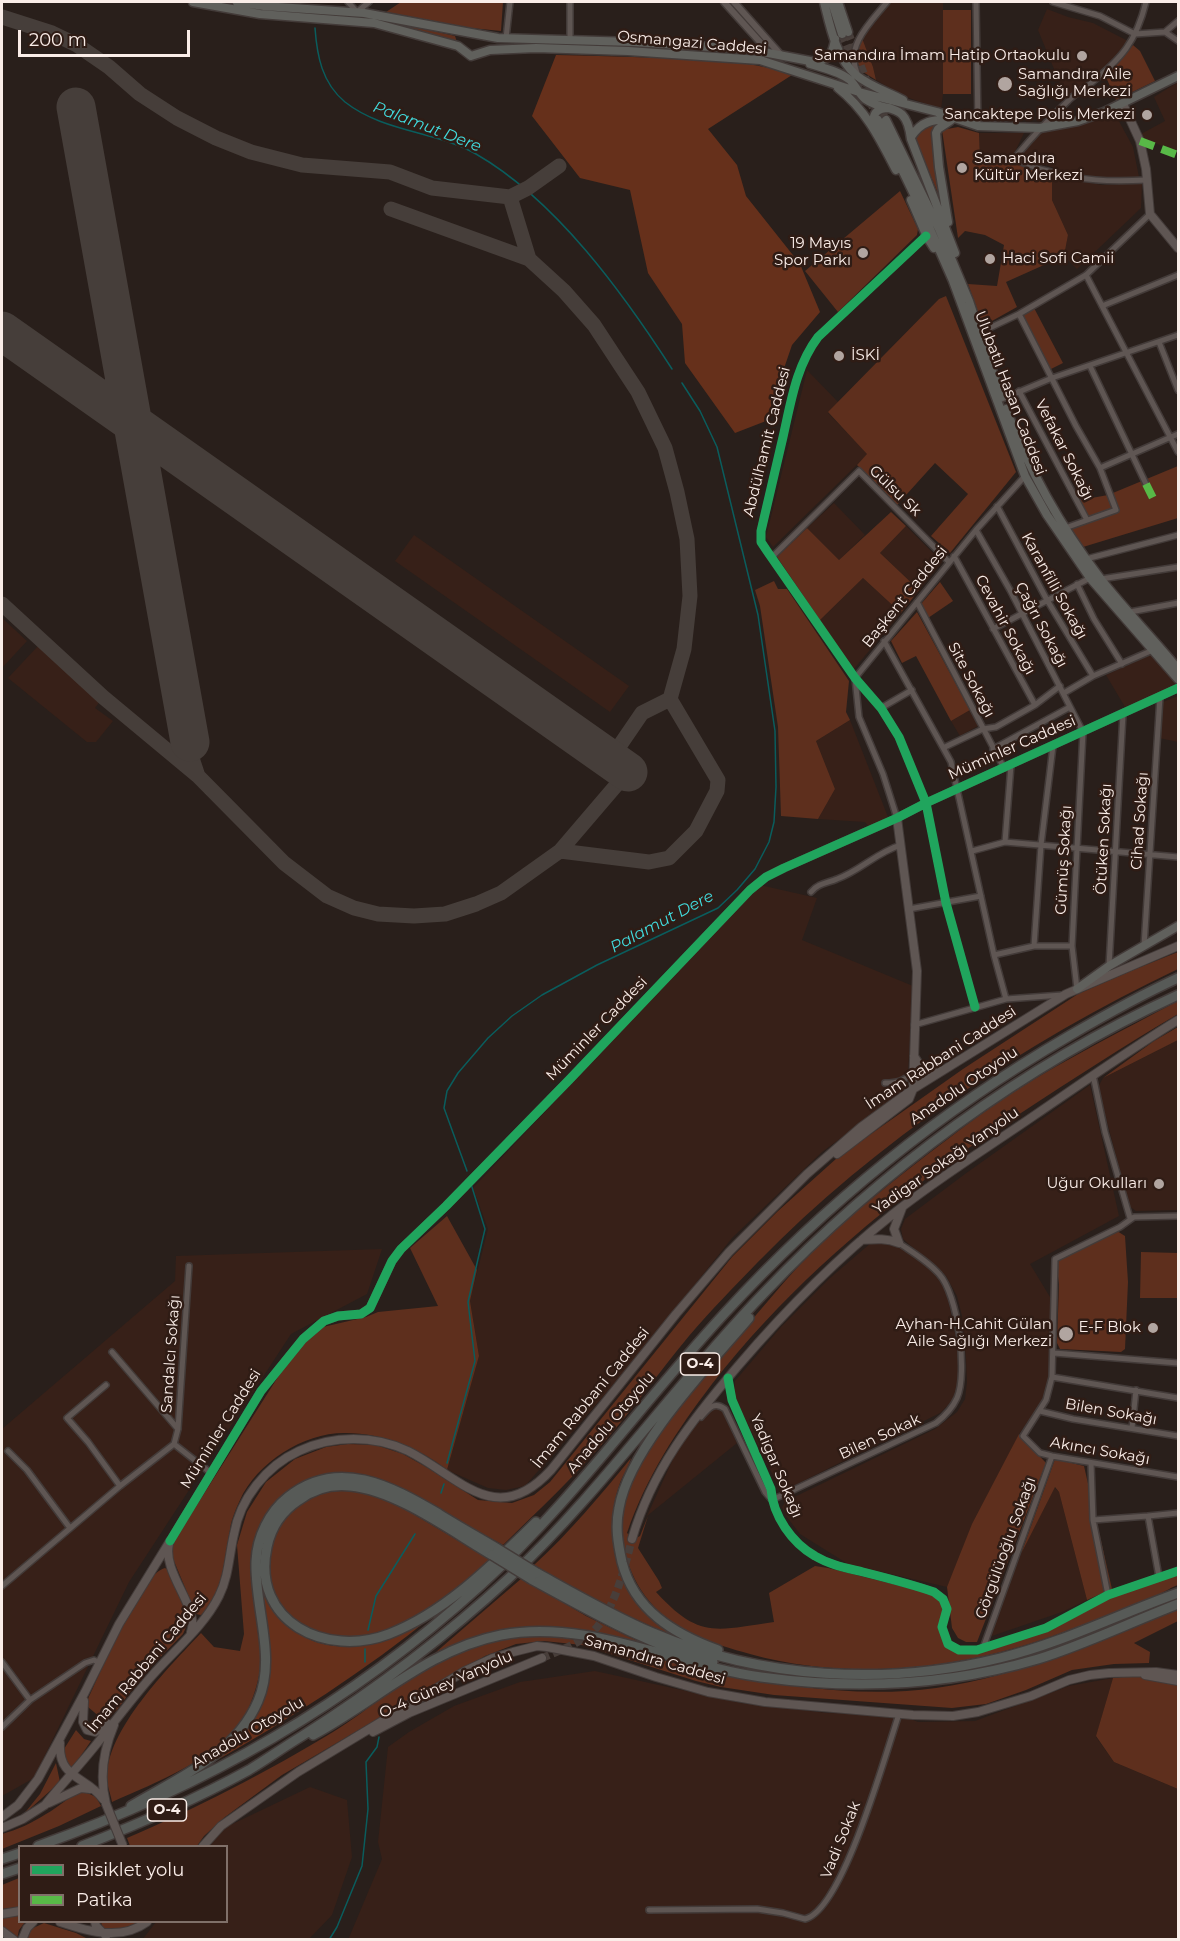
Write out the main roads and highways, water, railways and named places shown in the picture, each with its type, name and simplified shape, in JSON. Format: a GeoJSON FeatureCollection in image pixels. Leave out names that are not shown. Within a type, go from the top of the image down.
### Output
{"type":"FeatureCollection","features":[{"type":"Feature","properties":{"kind":"highway","name":"Anadolu Otoyolu"},"geometry":{"type":"LineString","coordinates":[[41,1845],[96,1826],[177,1790],[254,1750],[391,1659],[480,1585],[521,1546],[602,1458],[722,1316],[801,1234],[841,1198],[927,1129],[1005,1074],[1085,1026],[1155,988],[1179,978]]}},
{"type":"Feature","properties":{"kind":"highway","name":"Anadolu Otoyolu"},"geometry":{"type":"LineString","coordinates":[[84,1845],[179,1805],[250,1769],[356,1702],[447,1633],[510,1577],[562,1525],[762,1295],[827,1229],[937,1139],[1013,1086],[1102,1034],[1179,995]]}},
{"type":"Feature","properties":{"kind":"highway"},"geometry":{"type":"LineString","coordinates":[[793,1670],[700,1643],[673,1631],[659,1620],[632,1589],[624,1570],[616,1535],[617,1518],[627,1479],[671,1410],[827,1229]]}},
{"type":"Feature","properties":{"kind":"highway"},"geometry":{"type":"LineString","coordinates":[[495,1552],[383,1492],[349,1485],[332,1486],[307,1495],[284,1512],[271,1532],[265,1562],[267,1580],[275,1602],[299,1629],[320,1638],[346,1642],[388,1635],[418,1620],[467,1586],[602,1458]]}},
{"type":"Feature","properties":{"kind":"highway"},"geometry":{"type":"LineString","coordinates":[[96,1826],[203,1765],[238,1734],[249,1718],[259,1701],[266,1667],[257,1593],[258,1546],[269,1518],[277,1508],[296,1491],[319,1480],[348,1477],[374,1482],[411,1498],[616,1625],[662,1645],[709,1661],[780,1678],[818,1684],[903,1684],[996,1671],[1040,1658],[1179,1604]]}},
{"type":"Feature","properties":{"kind":"highway"},"geometry":{"type":"LineString","coordinates":[[534,1576],[619,1618],[671,1640],[746,1663],[851,1675],[890,1675],[966,1666],[1002,1658],[1069,1636],[1179,1593]]}},
{"type":"Feature","properties":{"kind":"highway"},"geometry":{"type":"LineString","coordinates":[[250,1769],[341,1720],[438,1656],[502,1634],[532,1631],[589,1637],[706,1666],[762,1678],[780,1678]]}},
{"type":"Feature","properties":{"kind":"highway"},"geometry":{"type":"LineString","coordinates":[[2,1859],[18,1854]]}},
{"type":"Feature","properties":{"kind":"highway"},"geometry":{"type":"LineString","coordinates":[[2,1874],[18,1869]]}},
{"type":"Feature","properties":{"kind":"main road","name":"Osmangazi Caddesi"},"geometry":{"type":"LineString","coordinates":[[193,2],[260,14],[374,23],[458,46],[471,56],[490,50],[547,48],[760,60],[832,84],[938,112],[978,126],[1040,128],[1078,121],[1123,104],[1179,75]]}},
{"type":"Feature","properties":{"kind":"main road","name":"Osmangazi Caddesi"},"geometry":{"type":"LineString","coordinates":[[237,2],[357,12],[506,38],[570,39],[758,51],[781,55]]}},
{"type":"Feature","properties":{"kind":"main road"},"geometry":{"type":"LineString","coordinates":[[824,2],[842,35]]}},
{"type":"Feature","properties":{"kind":"main road"},"geometry":{"type":"LineString","coordinates":[[781,55],[824,62],[831,55],[842,35],[832,2]]}},
{"type":"Feature","properties":{"kind":"main road"},"geometry":{"type":"LineString","coordinates":[[838,2],[842,35],[840,53],[847,65],[860,78],[903,100],[938,112]]}},
{"type":"Feature","properties":{"kind":"main road"},"geometry":{"type":"LineString","coordinates":[[463,50],[463,39],[472,33],[479,36],[483,42],[481,52]]}},
{"type":"Feature","properties":{"kind":"main road"},"geometry":{"type":"LineString","coordinates":[[781,55],[843,76],[873,103],[892,108],[902,114],[907,121],[911,138],[955,253],[969,301]]}},
{"type":"Feature","properties":{"kind":"main road"},"geometry":{"type":"LineString","coordinates":[[832,84],[879,122]]}},
{"type":"Feature","properties":{"kind":"main road"},"geometry":{"type":"LineString","coordinates":[[1123,104],[1140,141],[1150,214],[1179,248]]}},
{"type":"Feature","properties":{"kind":"main road"},"geometry":{"type":"LineString","coordinates":[[892,108],[883,108],[874,113],[873,117],[879,122],[926,236],[945,263]]}},
{"type":"Feature","properties":{"kind":"main road"},"geometry":{"type":"LineString","coordinates":[[911,138],[923,123],[939,119],[961,120]]}},
{"type":"Feature","properties":{"kind":"main road"},"geometry":{"type":"LineString","coordinates":[[950,121],[936,133],[939,167],[955,253]]}},
{"type":"Feature","properties":{"kind":"main road","name":"Ulubatlı Hasan Caddesi"},"geometry":{"type":"LineString","coordinates":[[879,122],[945,263],[1025,476],[1047,515],[1090,578],[1179,680]]}},
{"type":"Feature","properties":{"kind":"main road","name":"Ulubatlı Hasan Caddesi"},"geometry":{"type":"LineString","coordinates":[[879,122],[939,229],[969,301],[1002,399],[1031,470],[1086,559],[1179,669]]}},
{"type":"Feature","properties":{"kind":"main road"},"geometry":{"type":"LineString","coordinates":[[897,818],[917,971],[913,1089]]}},
{"type":"Feature","properties":{"kind":"main road"},"geometry":{"type":"LineString","coordinates":[[1077,989],[1109,966],[1179,926]]}},
{"type":"Feature","properties":{"kind":"main road","name":"İmam Rabbani Caddesi"},"geometry":{"type":"LineString","coordinates":[[2,1828],[23,1819],[45,1805],[209,1612],[225,1583],[236,1524],[251,1494],[264,1476],[279,1462],[313,1445],[332,1440],[353,1439],[377,1441],[410,1452],[469,1489],[495,1497],[515,1495],[541,1481],[717,1266],[807,1174],[892,1114],[909,1099],[913,1089],[1065,994],[1179,946]]}},
{"type":"Feature","properties":{"kind":"main road","name":"Yadigar Sokağı Yanyolu"},"geometry":{"type":"LineString","coordinates":[[632,1539],[648,1494],[673,1448],[699,1412],[774,1324],[818,1280],[862,1240],[941,1178],[1093,1074],[1179,1020]]}},
{"type":"Feature","properties":{"kind":"main road"},"geometry":{"type":"LineString","coordinates":[[913,1055],[919,1064],[929,1071],[944,1070]]}},
{"type":"Feature","properties":{"kind":"main road"},"geometry":{"type":"LineString","coordinates":[[862,1240],[880,1238],[899,1243],[894,1230],[903,1207]]}},
{"type":"Feature","properties":{"kind":"main road","name":"Müminler Caddesi"},"geometry":{"type":"LineString","coordinates":[[2,1817],[27,1794],[60,1739],[119,1623],[170,1541],[167,1554],[170,1566]]}},
{"type":"Feature","properties":{"kind":"main road"},"geometry":{"type":"LineString","coordinates":[[152,1568],[162,1562],[170,1566],[193,1624],[187,1638]]}},
{"type":"Feature","properties":{"kind":"main road"},"geometry":{"type":"LineString","coordinates":[[190,1614],[199,1619],[209,1612]]}},
{"type":"Feature","properties":{"kind":"main road","name":"Samandıra Caddesi"},"geometry":{"type":"LineString","coordinates":[[298,1772],[465,1671],[493,1658],[537,1646],[594,1656],[708,1692],[765,1702],[899,1714],[953,1716],[978,1712],[1031,1696],[1069,1680],[1109,1673],[1138,1674],[1179,1681]]}},
{"type":"Feature","properties":{"kind":"main road","name":"O-4 Güney Yanyolu"},"geometry":{"type":"LineString","coordinates":[[298,1772],[408,1713],[542,1658]]}},
{"type":"Feature","properties":{"kind":"main road","name":"Samandıra Caddesi"},"geometry":{"type":"LineString","coordinates":[[1138,1674],[1156,1672],[1179,1675]]}},
{"type":"Feature","properties":{"kind":"main road"},"geometry":{"type":"LineString","coordinates":[[85,1692],[82,1714],[83,1726],[87,1730],[95,1732],[117,1718]]}},
{"type":"Feature","properties":{"kind":"main road"},"geometry":{"type":"LineString","coordinates":[[117,1718],[101,1771],[101,1786],[123,1845]]}},
{"type":"Feature","properties":{"kind":"main road"},"geometry":{"type":"LineString","coordinates":[[60,1739],[60,1758],[72,1773],[97,1792],[106,1804]]}},
{"type":"Feature","properties":{"kind":"main road"},"geometry":{"type":"LineString","coordinates":[[204,1845],[221,1826],[298,1772]]}},
{"type":"Feature","properties":{"kind":"main road"},"geometry":{"type":"LineString","coordinates":[[45,1805],[81,1788],[97,1792]]}},
{"type":"Feature","properties":{"kind":"main road"},"geometry":{"type":"LineString","coordinates":[[2,1914],[18,1911]]}},
{"type":"Feature","properties":{"kind":"main road"},"geometry":{"type":"LineString","coordinates":[[22,1940],[32,1923]]}},
{"type":"Feature","properties":{"kind":"main road"},"geometry":{"type":"LineString","coordinates":[[95,1923],[106,1937]]}},
{"type":"Feature","properties":{"kind":"main road"},"geometry":{"type":"LineString","coordinates":[[76,1924],[106,1937],[123,1936],[140,1929],[147,1923]]}},
{"type":"Feature","properties":{"kind":"main road"},"geometry":{"type":"LineString","coordinates":[[136,1938],[147,1923]]}},
{"type":"Feature","properties":{"kind":"main road"},"geometry":{"type":"LineString","coordinates":[[76,1924],[91,1940]]}},
{"type":"Feature","properties":{"kind":"main road"},"geometry":{"type":"LineString","coordinates":[[2,1931],[14,1940]]}},
{"type":"Feature","properties":{"kind":"waterway","name":"Palamut Dere"},"geometry":{"type":"LineString","coordinates":[[315,28],[322,68],[337,95],[360,112],[376,120],[460,146],[505,173],[533,196],[586,250],[632,310],[672,369]]}},
{"type":"Feature","properties":{"kind":"waterway","name":"Palamut Dere"},"geometry":{"type":"LineString","coordinates":[[467,1171],[444,1108],[447,1091],[458,1073],[488,1038],[512,1016],[542,995],[597,965],[718,908],[755,869],[769,842],[774,822],[776,787],[775,731],[758,615],[717,447],[700,411],[682,383]]}},
{"type":"Feature","properties":{"kind":"waterway","name":"Palamut Dere"},"geometry":{"type":"LineString","coordinates":[[447,1463],[475,1361],[468,1302],[485,1229],[471,1184]]}},
{"type":"Feature","properties":{"kind":"waterway","name":"Palamut Dere"},"geometry":{"type":"LineString","coordinates":[[441,1493],[444,1484]]}},
{"type":"Feature","properties":{"kind":"waterway","name":"Palamut Dere"},"geometry":{"type":"LineString","coordinates":[[368,1630],[376,1596],[415,1534]]}},
{"type":"Feature","properties":{"kind":"waterway","name":"Palamut Dere"},"geometry":{"type":"LineString","coordinates":[[365,1649],[365,1662]]}},
{"type":"Feature","properties":{"kind":"waterway","name":"Palamut Dere"},"geometry":{"type":"LineString","coordinates":[[329,1940],[337,1927],[362,1866],[368,1809],[366,1762],[377,1747],[379,1737]]}},
{"type":"Feature","properties":{"kind":"tunnel"},"geometry":{"type":"LineString","coordinates":[[848,32],[865,77],[886,120]]}},
{"type":"Feature","properties":{"kind":"tunnel"},"geometry":{"type":"LineString","coordinates":[[842,34],[878,120]]}},
{"type":"Feature","properties":{"kind":"tunnel"},"geometry":{"type":"LineString","coordinates":[[542,1658],[579,1641],[598,1626],[615,1596],[632,1539]]}},
{"type":"Feature","properties":{"kind":"place","name":"Samandıra İmam Hatip Ortaokulu"},"geometry":{"type":"Point","coordinates":[1082,56]}},
{"type":"Feature","properties":{"kind":"place","name":"Samandıra Aile Sağlığı Merkezi"},"geometry":{"type":"Point","coordinates":[1005,84]}},
{"type":"Feature","properties":{"kind":"place","name":"Sancaktepe Polis Merkezi"},"geometry":{"type":"Point","coordinates":[1147,115]}},
{"type":"Feature","properties":{"kind":"place","name":"Samandıra Kültür Merkezi"},"geometry":{"type":"Point","coordinates":[962,168]}},
{"type":"Feature","properties":{"kind":"place","name":"19 Mayıs Spor Parkı"},"geometry":{"type":"Point","coordinates":[863,253]}},
{"type":"Feature","properties":{"kind":"place","name":"Haci Sofi Camii"},"geometry":{"type":"Point","coordinates":[990,259]}},
{"type":"Feature","properties":{"kind":"place","name":"İSKİ"},"geometry":{"type":"Point","coordinates":[839,356]}},
{"type":"Feature","properties":{"kind":"place","name":"Uğur Okulları"},"geometry":{"type":"Point","coordinates":[1159,1184]}},
{"type":"Feature","properties":{"kind":"place","name":"E-F Blok"},"geometry":{"type":"Point","coordinates":[1153,1328]}},
{"type":"Feature","properties":{"kind":"place","name":"Ayhan-H.Cahit Gülan Aile Sağlığı Merkezi"},"geometry":{"type":"Point","coordinates":[1066,1334]}}]}
